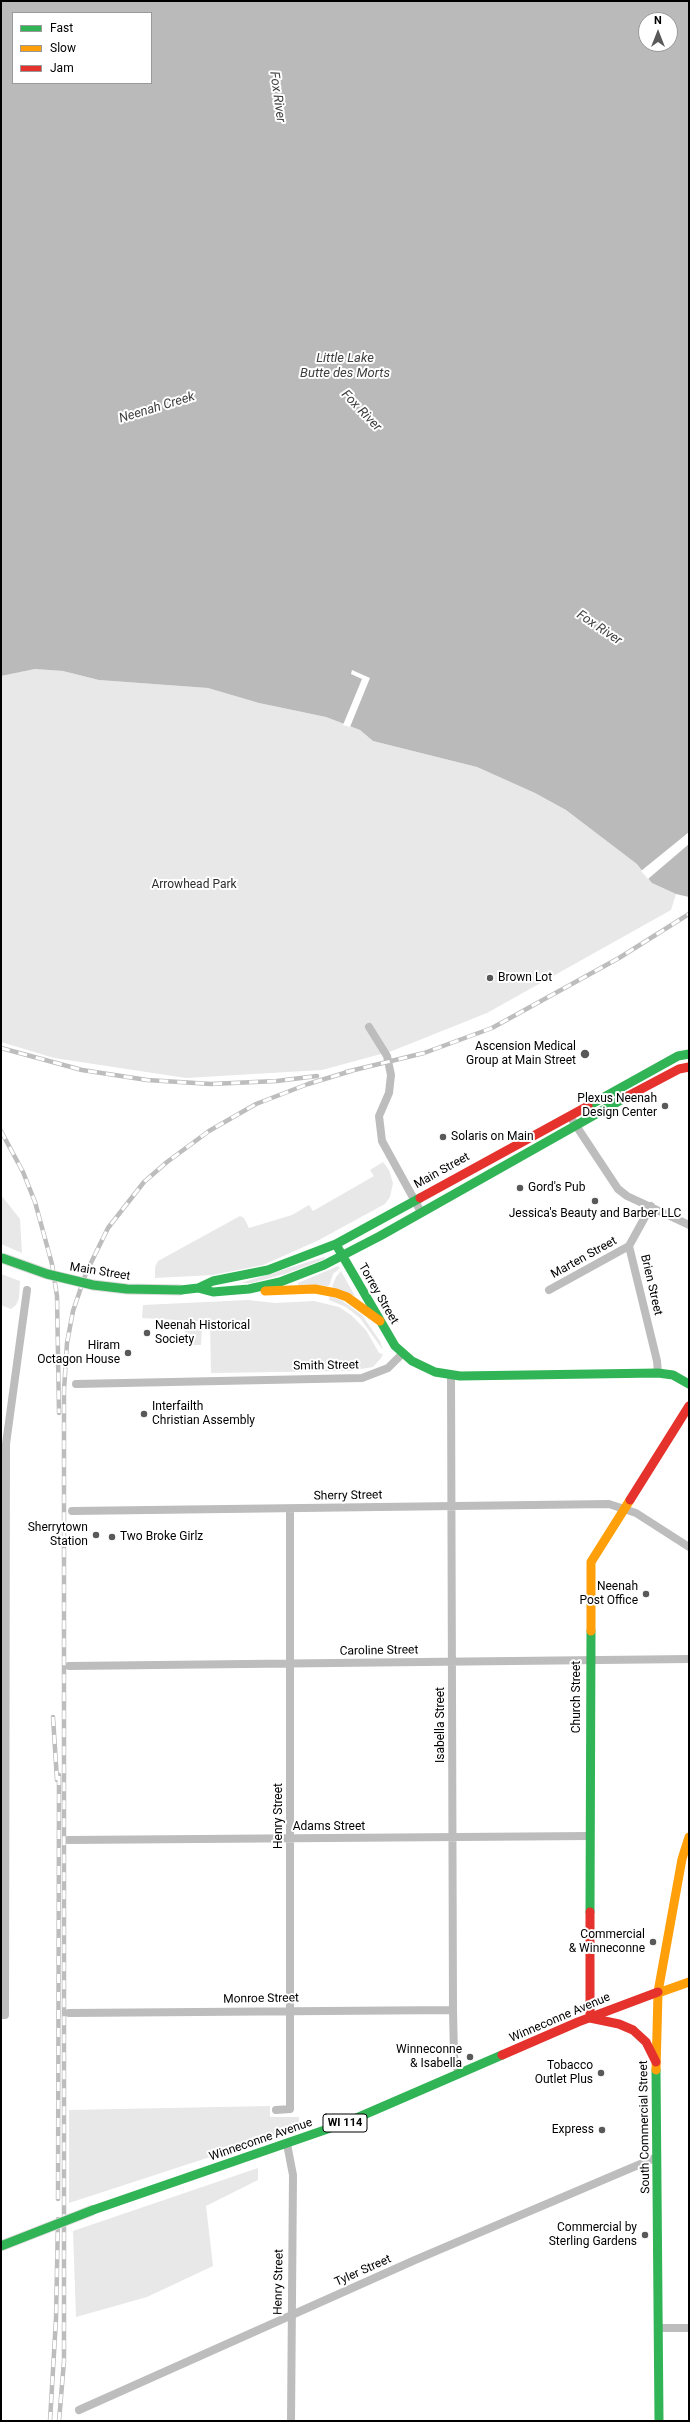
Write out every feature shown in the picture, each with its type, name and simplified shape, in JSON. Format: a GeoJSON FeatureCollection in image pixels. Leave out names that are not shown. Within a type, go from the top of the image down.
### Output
{"type":"FeatureCollection","features":[{"type":"Feature","properties":{"kind":"main road","name":"Main Street"},"geometry":{"type":"LineString","coordinates":[[2,1258],[47,1274],[93,1285],[133,1290],[181,1290],[198,1288],[212,1281],[274,1268],[336,1244],[678,1056],[689,1054]]}},
{"type":"Feature","properties":{"kind":"main road","name":"Main Street"},"geometry":{"type":"LineString","coordinates":[[198,1288],[213,1292],[249,1289],[301,1275],[343,1256],[575,1125],[679,1069],[689,1067]]}},
{"type":"Feature","properties":{"kind":"main road","name":"Torrey Street"},"geometry":{"type":"LineString","coordinates":[[336,1244],[380,1321],[403,1353]]}},
{"type":"Feature","properties":{"kind":"main road"},"geometry":{"type":"LineString","coordinates":[[249,1289],[269,1291],[329,1291],[347,1297],[380,1321]]}},
{"type":"Feature","properties":{"kind":"main road"},"geometry":{"type":"LineString","coordinates":[[403,1353],[423,1367],[451,1375],[658,1373],[673,1375],[689,1384]]}},
{"type":"Feature","properties":{"kind":"main road","name":"Church Street"},"geometry":{"type":"LineString","coordinates":[[590,2018],[589,1836],[591,1562],[689,1406]]}},
{"type":"Feature","properties":{"kind":"main road","name":"South Commercial Street"},"geometry":{"type":"LineString","coordinates":[[660,2421],[656,2062],[658,1993],[682,1858],[689,1837]]}},
{"type":"Feature","properties":{"kind":"main road","name":"Winneconne Avenue"},"geometry":{"type":"LineString","coordinates":[[1,2246],[93,2210],[287,2144],[372,2112],[590,2018],[689,1982]]}},
{"type":"Feature","properties":{"kind":"main road"},"geometry":{"type":"LineString","coordinates":[[590,2018],[630,2027],[646,2042],[656,2062]]}},
{"type":"Feature","properties":{"kind":"street"},"geometry":{"type":"LineString","coordinates":[[369,1027],[387,1056],[390,1075],[389,1093],[379,1116],[382,1141],[421,1212]]}},
{"type":"Feature","properties":{"kind":"street"},"geometry":{"type":"LineString","coordinates":[[570,1115],[575,1125],[618,1188],[627,1196],[689,1225]]}},
{"type":"Feature","properties":{"kind":"street","name":"Brien Street"},"geometry":{"type":"LineString","coordinates":[[651,1206],[629,1246],[657,1361],[658,1373]]}},
{"type":"Feature","properties":{"kind":"street","name":"Marten Street"},"geometry":{"type":"LineString","coordinates":[[549,1290],[629,1246]]}},
{"type":"Feature","properties":{"kind":"street"},"geometry":{"type":"LineString","coordinates":[[3,2015],[3,1666],[6,1444],[27,1290]]}},
{"type":"Feature","properties":{"kind":"street","name":"Smith Street"},"geometry":{"type":"LineString","coordinates":[[76,1384],[362,1378],[388,1368],[403,1353]]}},
{"type":"Feature","properties":{"kind":"street","name":"Isabella Street"},"geometry":{"type":"LineString","coordinates":[[451,1375],[454,2057],[459,2074]]}},
{"type":"Feature","properties":{"kind":"street","name":"Sherry Street"},"geometry":{"type":"LineString","coordinates":[[72,1511],[609,1504],[625,1508],[647,1519],[689,1547]]}},
{"type":"Feature","properties":{"kind":"street","name":"Henry Street"},"geometry":{"type":"LineString","coordinates":[[276,2110],[290,2109],[290,1509]]}},
{"type":"Feature","properties":{"kind":"street","name":"Caroline Street"},"geometry":{"type":"LineString","coordinates":[[69,1666],[689,1659]]}},
{"type":"Feature","properties":{"kind":"street","name":"Adams Street"},"geometry":{"type":"LineString","coordinates":[[68,1840],[589,1836]]}},
{"type":"Feature","properties":{"kind":"street","name":"Monroe Street"},"geometry":{"type":"LineString","coordinates":[[69,2013],[454,2010]]}},
{"type":"Feature","properties":{"kind":"street","name":"Henry Street"},"geometry":{"type":"LineString","coordinates":[[287,2144],[293,2175],[291,2421]]}},
{"type":"Feature","properties":{"kind":"street","name":"Tyler Street"},"geometry":{"type":"LineString","coordinates":[[79,2410],[457,2242],[657,2157]]}},
{"type":"Feature","properties":{"kind":"street"},"geometry":{"type":"LineString","coordinates":[[658,2328],[689,2328]]}},
{"type":"Feature","properties":{"kind":"green space","name":"Arrowhead Park"},"geometry":{"type":"Polygon","coordinates":[[[35,669],[63,671],[99,680],[208,688],[259,703],[326,717],[360,730],[373,741],[477,767],[535,793],[566,810],[638,864],[689,823],[652,883],[676,894],[671,910],[487,1013],[392,1051],[322,1070],[186,1078],[54,1058],[1,1042],[1,676],[35,669]]]}},
{"type":"Feature","properties":{"kind":"green space"},"geometry":{"type":"Polygon","coordinates":[[[383,1162],[389,1170],[393,1183],[390,1197],[385,1204],[317,1241],[263,1265],[213,1275],[155,1278],[155,1267],[158,1261],[240,1216],[244,1218],[249,1228],[292,1215],[309,1205],[313,1211],[374,1176],[370,1170],[383,1162]]]}},
{"type":"Feature","properties":{"kind":"green space"},"geometry":{"type":"Polygon","coordinates":[[[1,1195],[20,1219],[22,1253],[1,1244],[1,1195]]]}},
{"type":"Feature","properties":{"kind":"green space"},"geometry":{"type":"Polygon","coordinates":[[[324,1257],[325,1259],[288,1273],[252,1283],[241,1283],[324,1257]]]}},
{"type":"Feature","properties":{"kind":"green space"},"geometry":{"type":"Polygon","coordinates":[[[338,1266],[340,1268],[333,1274],[329,1286],[298,1285],[298,1283],[338,1266]]]}},
{"type":"Feature","properties":{"kind":"green space"},"geometry":{"type":"Polygon","coordinates":[[[341,1271],[355,1296],[332,1287],[336,1277],[341,1271]]]}},
{"type":"Feature","properties":{"kind":"green space"},"geometry":{"type":"Polygon","coordinates":[[[1,1274],[20,1281],[19,1298],[16,1305],[11,1309],[1,1305],[1,1274]]]}},
{"type":"Feature","properties":{"kind":"green space"},"geometry":{"type":"Polygon","coordinates":[[[330,1296],[341,1300],[362,1315],[380,1341],[383,1350],[360,1318],[346,1307],[329,1300],[330,1296]]]}},
{"type":"Feature","properties":{"kind":"green space"},"geometry":{"type":"Polygon","coordinates":[[[248,1300],[275,1303],[314,1301],[339,1307],[351,1315],[366,1330],[379,1353],[383,1354],[373,1367],[349,1371],[211,1373],[210,1322],[142,1318],[143,1305],[248,1300]]]}},
{"type":"Feature","properties":{"kind":"green space"},"geometry":{"type":"Polygon","coordinates":[[[185,1329],[202,1330],[201,1345],[184,1345],[185,1329]]]}},
{"type":"Feature","properties":{"kind":"green space"},"geometry":{"type":"Polygon","coordinates":[[[270,2106],[270,2117],[299,2117],[299,2128],[69,2203],[69,2110],[270,2106]]]}},
{"type":"Feature","properties":{"kind":"green space"},"geometry":{"type":"Polygon","coordinates":[[[258,2168],[258,2180],[206,2206],[213,2266],[147,2297],[76,2317],[73,2231],[258,2168]]]}},
{"type":"Feature","properties":{"kind":"water","name":"Little Lake Butte des Morts"},"geometry":{"type":"Polygon","coordinates":[[[1,1],[689,1],[689,897],[676,894],[652,883],[637,864],[566,810],[535,793],[477,767],[373,741],[360,730],[326,717],[259,703],[208,688],[99,680],[63,671],[35,669],[1,676],[1,1]]]}},
{"type":"Feature","properties":{"kind":"pier"},"geometry":{"type":"Polygon","coordinates":[[[352,670],[370,678],[350,727],[343,725],[362,679],[351,674],[352,670]]]}},
{"type":"Feature","properties":{"kind":"pier"},"geometry":{"type":"Polygon","coordinates":[[[689,832],[689,844],[648,879],[641,871],[689,832]]]}},
{"type":"Feature","properties":{"kind":"railway"},"geometry":{"type":"LineString","coordinates":[[346,1072],[424,1053],[492,1028],[619,958],[689,914]]}},
{"type":"Feature","properties":{"kind":"railway"},"geometry":{"type":"LineString","coordinates":[[1,1048],[82,1070],[147,1080],[211,1084],[277,1081],[317,1076]]}},
{"type":"Feature","properties":{"kind":"railway"},"geometry":{"type":"LineString","coordinates":[[59,2421],[64,2361],[64,1390],[67,1343],[73,1311],[86,1273],[108,1228],[144,1182],[167,1162],[209,1131],[256,1104],[308,1084],[351,1071]]}},
{"type":"Feature","properties":{"kind":"railway"},"geometry":{"type":"LineString","coordinates":[[1,1131],[23,1172],[35,1202],[52,1264],[57,1296],[59,1413]]}},
{"type":"Feature","properties":{"kind":"railway"},"geometry":{"type":"LineString","coordinates":[[53,1717],[57,1780]]}},
{"type":"Feature","properties":{"kind":"railway"},"geometry":{"type":"LineString","coordinates":[[58,2199],[59,1775]]}},
{"type":"Feature","properties":{"kind":"railway"},"geometry":{"type":"LineString","coordinates":[[50,2421],[56,2319],[58,2219]]}},
{"type":"Feature","properties":{"kind":"traffic: fast"},"geometry":{"type":"LineString","coordinates":[[588,1106],[678,1056],[689,1054]]}},
{"type":"Feature","properties":{"kind":"traffic: fast"},"geometry":{"type":"LineString","coordinates":[[198,1288],[213,1292],[249,1289],[280,1282],[324,1265],[380,1236],[628,1096]]}},
{"type":"Feature","properties":{"kind":"traffic: fast"},"geometry":{"type":"LineString","coordinates":[[181,1290],[198,1288],[213,1281],[268,1270],[336,1244],[420,1198]]}},
{"type":"Feature","properties":{"kind":"traffic: fast"},"geometry":{"type":"LineString","coordinates":[[338,1248],[395,1346],[412,1361],[435,1372],[460,1376],[658,1373],[673,1375],[689,1384]]}},
{"type":"Feature","properties":{"kind":"traffic: fast"},"geometry":{"type":"LineString","coordinates":[[2,1258],[47,1274],[93,1285],[127,1289],[181,1290]]}},
{"type":"Feature","properties":{"kind":"traffic: fast"},"geometry":{"type":"LineString","coordinates":[[590,1912],[591,1631]]}},
{"type":"Feature","properties":{"kind":"traffic: fast"},"geometry":{"type":"LineString","coordinates":[[93,2210],[345,2123],[502,2055]]}},
{"type":"Feature","properties":{"kind":"traffic: fast"},"geometry":{"type":"LineString","coordinates":[[656,2070],[659,2421]]}},
{"type":"Feature","properties":{"kind":"traffic: fast"},"geometry":{"type":"LineString","coordinates":[[1,2246],[93,2210]]}},
{"type":"Feature","properties":{"kind":"traffic: slow"},"geometry":{"type":"LineString","coordinates":[[265,1291],[315,1289],[336,1293],[347,1297],[380,1321]]}},
{"type":"Feature","properties":{"kind":"traffic: slow"},"geometry":{"type":"LineString","coordinates":[[591,1631],[591,1562],[630,1500]]}},
{"type":"Feature","properties":{"kind":"traffic: slow"},"geometry":{"type":"LineString","coordinates":[[658,1992],[682,1859],[689,1837]]}},
{"type":"Feature","properties":{"kind":"traffic: slow"},"geometry":{"type":"LineString","coordinates":[[656,2070],[658,1993],[689,1982]]}},
{"type":"Feature","properties":{"kind":"traffic: jam"},"geometry":{"type":"LineString","coordinates":[[628,1096],[679,1069],[689,1067]]}},
{"type":"Feature","properties":{"kind":"traffic: jam"},"geometry":{"type":"LineString","coordinates":[[420,1198],[588,1106]]}},
{"type":"Feature","properties":{"kind":"traffic: jam"},"geometry":{"type":"LineString","coordinates":[[630,1500],[689,1406]]}},
{"type":"Feature","properties":{"kind":"traffic: jam"},"geometry":{"type":"LineString","coordinates":[[590,1912],[590,2018]]}},
{"type":"Feature","properties":{"kind":"traffic: jam"},"geometry":{"type":"LineString","coordinates":[[502,2055],[578,2022],[658,1992]]}},
{"type":"Feature","properties":{"kind":"traffic: jam"},"geometry":{"type":"LineString","coordinates":[[590,2018],[619,2024],[633,2030],[646,2042],[656,2062]]}},
{"type":"Feature","properties":{"kind":"place","name":"Brown Lot"},"geometry":{"type":"Point","coordinates":[490,978]}},
{"type":"Feature","properties":{"kind":"place","name":"Ascension Medical Group at Main Street"},"geometry":{"type":"Point","coordinates":[585,1054]}},
{"type":"Feature","properties":{"kind":"place","name":"Plexus Neenah Design Center"},"geometry":{"type":"Point","coordinates":[665,1106]}},
{"type":"Feature","properties":{"kind":"place","name":"Solaris on Main"},"geometry":{"type":"Point","coordinates":[443,1137]}},
{"type":"Feature","properties":{"kind":"place","name":"Gord's Pub"},"geometry":{"type":"Point","coordinates":[520,1188]}},
{"type":"Feature","properties":{"kind":"place","name":"Jessica's Beauty and Barber LLC"},"geometry":{"type":"Point","coordinates":[595,1201]}},
{"type":"Feature","properties":{"kind":"place","name":"Neenah Historical Society"},"geometry":{"type":"Point","coordinates":[147,1333]}},
{"type":"Feature","properties":{"kind":"place","name":"Hiram Octagon House"},"geometry":{"type":"Point","coordinates":[128,1353]}},
{"type":"Feature","properties":{"kind":"place","name":"Interfailth Christian Assembly"},"geometry":{"type":"Point","coordinates":[144,1414]}},
{"type":"Feature","properties":{"kind":"place","name":"Sherrytown Station"},"geometry":{"type":"Point","coordinates":[96,1535]}},
{"type":"Feature","properties":{"kind":"place","name":"Two Broke Girlz"},"geometry":{"type":"Point","coordinates":[112,1537]}},
{"type":"Feature","properties":{"kind":"place","name":"Neenah Post Office"},"geometry":{"type":"Point","coordinates":[646,1594]}},
{"type":"Feature","properties":{"kind":"place","name":"Commercial & Winneconne"},"geometry":{"type":"Point","coordinates":[653,1942]}},
{"type":"Feature","properties":{"kind":"place","name":"Winneconne & Isabella"},"geometry":{"type":"Point","coordinates":[470,2057]}},
{"type":"Feature","properties":{"kind":"place","name":"Tobacco Outlet Plus"},"geometry":{"type":"Point","coordinates":[601,2073]}},
{"type":"Feature","properties":{"kind":"place","name":"Express"},"geometry":{"type":"Point","coordinates":[602,2130]}},
{"type":"Feature","properties":{"kind":"place","name":"Commercial by Sterling Gardens"},"geometry":{"type":"Point","coordinates":[645,2235]}},
{"type":"Feature","properties":{"kind":"water label","name":"Fox River"},"geometry":{"type":"Point","coordinates":[277,97]}},
{"type":"Feature","properties":{"kind":"water label","name":"Neenah Creek"},"geometry":{"type":"Point","coordinates":[157,408]}},
{"type":"Feature","properties":{"kind":"water label","name":"Fox River"},"geometry":{"type":"Point","coordinates":[361,411]}},
{"type":"Feature","properties":{"kind":"water label","name":"Fox River"},"geometry":{"type":"Point","coordinates":[599,628]}}]}
